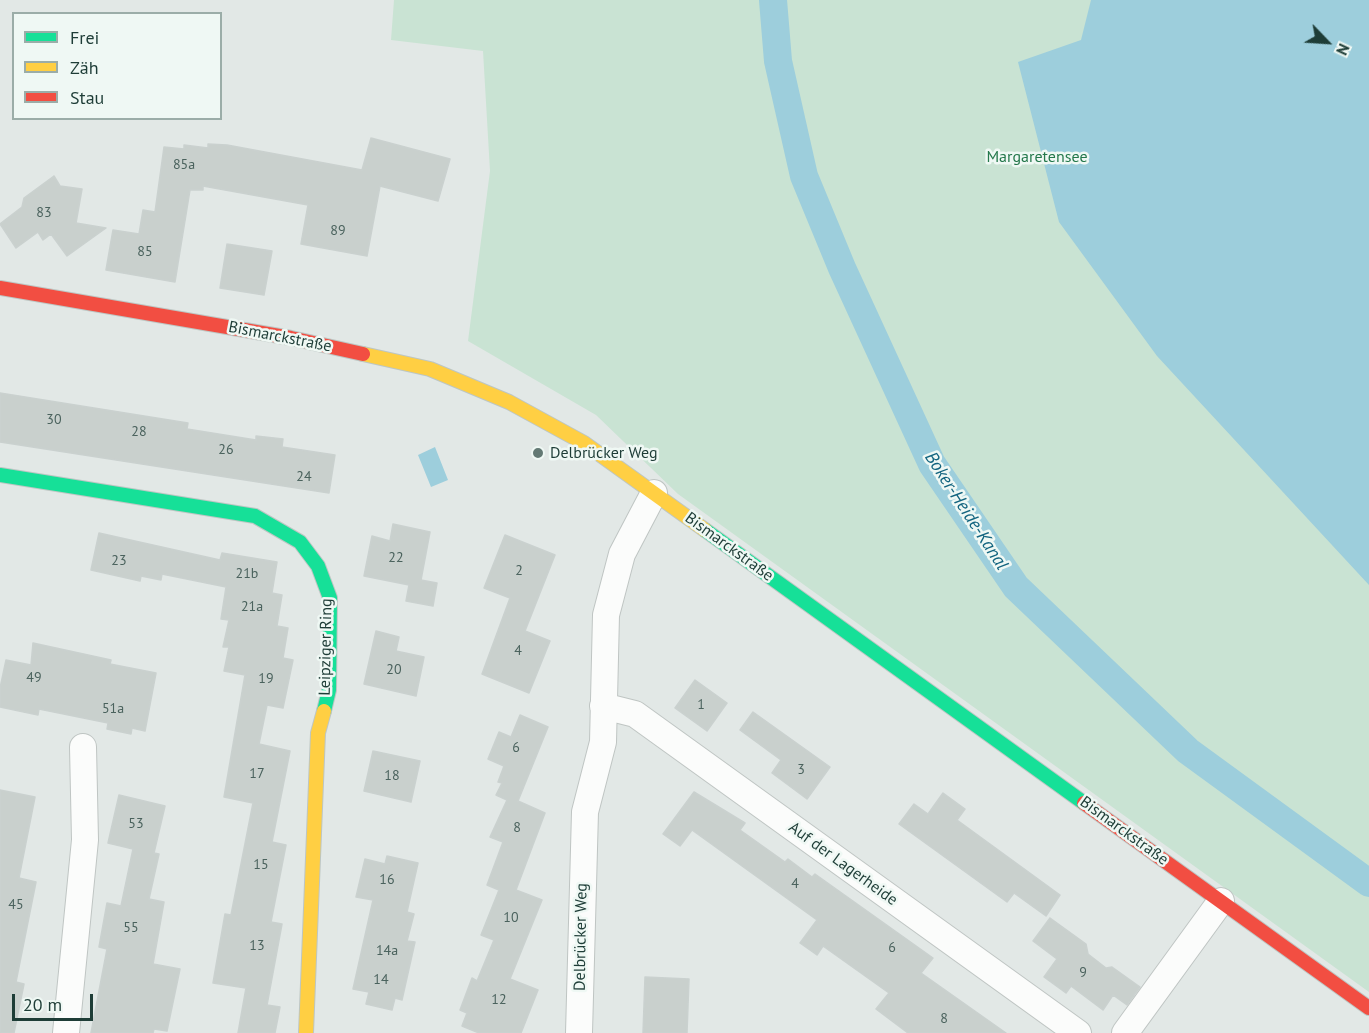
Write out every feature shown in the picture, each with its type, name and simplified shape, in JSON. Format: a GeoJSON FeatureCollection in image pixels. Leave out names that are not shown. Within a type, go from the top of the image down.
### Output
{"type":"FeatureCollection","features":[{"type":"Feature","properties":{"kind":"main road","name":"Bismarckstraße"},"geometry":{"type":"LineString","coordinates":[[0,288],[291,338],[430,369],[509,402],[584,443],[1369,1008]]}},
{"type":"Feature","properties":{"kind":"main road","name":"Leipziger Ring"},"geometry":{"type":"LineString","coordinates":[[0,475],[255,516],[300,542],[318,566],[330,598],[329,690],[318,733],[306,1033]]}},
{"type":"Feature","properties":{"kind":"street","name":"Delbrücker Weg"},"geometry":{"type":"LineString","coordinates":[[579,1033],[585,812],[603,742],[606,615],[622,554],[654,493]]}},
{"type":"Feature","properties":{"kind":"street","name":"Auf der Lagerheide"},"geometry":{"type":"LineString","coordinates":[[603,706],[634,714],[1078,1033]]}},
{"type":"Feature","properties":{"kind":"street"},"geometry":{"type":"LineString","coordinates":[[66,1033],[85,840],[83,747]]}},
{"type":"Feature","properties":{"kind":"street"},"geometry":{"type":"LineString","coordinates":[[1125,1033],[1221,901]]}},
{"type":"Feature","properties":{"kind":"green space"},"geometry":{"type":"Polygon","coordinates":[[[394,0],[1210,0],[1369,465],[1369,992],[678,494],[596,415],[468,341],[490,171],[483,51],[391,40],[394,0]]]}},
{"type":"Feature","properties":{"kind":"water","name":"Margaretensee"},"geometry":{"type":"Polygon","coordinates":[[[1091,0],[1369,0],[1369,585],[1157,356],[1059,222],[1018,62],[1081,40],[1091,0]]]}},
{"type":"Feature","properties":{"kind":"water"},"geometry":{"type":"Polygon","coordinates":[[[435,447],[448,480],[431,487],[418,455],[435,447]]]}},
{"type":"Feature","properties":{"kind":"building"},"geometry":{"type":"Polygon","coordinates":[[[371,138],[450,159],[438,201],[380,186],[367,256],[301,244],[308,205],[203,186],[203,190],[190,190],[175,282],[106,270],[113,230],[139,234],[143,210],[155,212],[164,147],[184,149],[184,145],[208,148],[208,144],[227,145],[362,170],[371,138]]]}},
{"type":"Feature","properties":{"kind":"building"},"geometry":{"type":"Polygon","coordinates":[[[54,176],[60,186],[82,189],[76,223],[106,228],[67,256],[51,234],[43,240],[38,232],[16,248],[0,224],[22,207],[24,198],[54,176]]]}},
{"type":"Feature","properties":{"kind":"building"},"geometry":{"type":"Polygon","coordinates":[[[227,244],[272,251],[264,295],[220,288],[227,244]]]}},
{"type":"Feature","properties":{"kind":"building"},"geometry":{"type":"Polygon","coordinates":[[[0,393],[188,423],[187,429],[256,440],[256,436],[283,439],[282,447],[335,455],[329,493],[0,442],[0,393]]]}},
{"type":"Feature","properties":{"kind":"building"},"geometry":{"type":"Polygon","coordinates":[[[393,524],[430,532],[421,580],[437,583],[433,606],[406,601],[409,585],[364,576],[372,536],[390,541],[393,524]]]}},
{"type":"Feature","properties":{"kind":"building"},"geometry":{"type":"Polygon","coordinates":[[[99,533],[220,560],[222,553],[277,562],[272,593],[282,595],[277,626],[288,628],[283,658],[293,660],[283,708],[267,705],[259,744],[290,751],[272,842],[286,845],[271,922],[282,924],[267,1005],[280,1007],[275,1033],[238,1033],[246,988],[213,983],[225,914],[231,915],[253,803],[224,797],[245,675],[224,671],[229,647],[223,647],[229,620],[221,619],[226,587],[162,574],[161,580],[141,576],[140,581],[91,570],[99,533]]]}},
{"type":"Feature","properties":{"kind":"building"},"geometry":{"type":"Polygon","coordinates":[[[505,535],[555,555],[525,631],[550,641],[529,693],[482,674],[510,598],[484,588],[505,535]]]}},
{"type":"Feature","properties":{"kind":"building"},"geometry":{"type":"Polygon","coordinates":[[[376,631],[399,637],[396,651],[424,657],[416,696],[364,684],[376,631]]]}},
{"type":"Feature","properties":{"kind":"building"},"geometry":{"type":"Polygon","coordinates":[[[33,643],[111,660],[110,664],[156,673],[145,731],[132,728],[131,734],[107,729],[108,723],[39,709],[38,715],[0,707],[0,688],[6,660],[31,665],[33,643]]]}},
{"type":"Feature","properties":{"kind":"building"},"geometry":{"type":"Polygon","coordinates":[[[695,680],[727,703],[707,731],[675,708],[695,680]]]}},
{"type":"Feature","properties":{"kind":"building"},"geometry":{"type":"Polygon","coordinates":[[[753,712],[830,767],[807,799],[772,773],[781,760],[740,730],[753,712]]]}},
{"type":"Feature","properties":{"kind":"building"},"geometry":{"type":"Polygon","coordinates":[[[520,715],[548,727],[518,801],[545,813],[516,890],[542,900],[510,979],[538,990],[521,1033],[479,1033],[462,1026],[467,1013],[460,1010],[472,978],[477,981],[494,940],[481,935],[499,890],[487,885],[503,842],[490,837],[507,800],[496,795],[502,783],[498,782],[504,766],[488,759],[499,732],[511,737],[520,715]]]}},
{"type":"Feature","properties":{"kind":"building"},"geometry":{"type":"Polygon","coordinates":[[[373,751],[420,761],[411,802],[364,791],[373,751]]]}},
{"type":"Feature","properties":{"kind":"building"},"geometry":{"type":"Polygon","coordinates":[[[0,790],[35,797],[19,878],[36,882],[16,982],[24,984],[14,1033],[0,1033],[0,790]]]}},
{"type":"Feature","properties":{"kind":"building"},"geometry":{"type":"Polygon","coordinates":[[[694,792],[745,823],[740,830],[785,862],[788,859],[812,877],[815,874],[933,958],[921,973],[1006,1033],[908,1033],[876,1009],[889,993],[823,946],[817,955],[800,943],[817,920],[692,830],[680,846],[663,834],[694,792]]]}},
{"type":"Feature","properties":{"kind":"building"},"geometry":{"type":"Polygon","coordinates":[[[943,793],[965,809],[957,820],[1060,895],[1046,916],[1014,893],[1007,902],[899,824],[914,804],[928,814],[943,793]]]}},
{"type":"Feature","properties":{"kind":"building"},"geometry":{"type":"Polygon","coordinates":[[[119,795],[165,806],[154,853],[159,854],[149,899],[164,902],[153,964],[180,969],[167,1031],[154,1029],[153,1033],[91,1033],[107,949],[99,947],[107,903],[121,906],[133,849],[108,843],[119,795]]]}},
{"type":"Feature","properties":{"kind":"building"},"geometry":{"type":"Polygon","coordinates":[[[387,856],[418,863],[407,912],[414,914],[407,941],[415,942],[402,1000],[395,998],[392,1010],[366,1004],[369,992],[353,989],[373,900],[356,897],[365,859],[385,864],[387,856]]]}},
{"type":"Feature","properties":{"kind":"building"},"geometry":{"type":"Polygon","coordinates":[[[1050,918],[1086,944],[1088,954],[1106,968],[1112,967],[1140,987],[1127,1005],[1113,995],[1103,1010],[1071,986],[1066,993],[1044,977],[1057,959],[1033,941],[1050,918]]]}},
{"type":"Feature","properties":{"kind":"building"},"geometry":{"type":"Polygon","coordinates":[[[645,977],[689,979],[687,1033],[643,1033],[645,977]]]}},
{"type":"Feature","properties":{"kind":"waterway","name":"Boker-Heide-Kanal"},"geometry":{"type":"LineString","coordinates":[[773,0],[778,61],[804,176],[842,268],[932,464],[1016,587],[1188,751],[1369,883]]}},
{"type":"Feature","properties":{"kind":"traffic: fast"},"geometry":{"type":"LineString","coordinates":[[0,475],[255,516],[300,542],[318,566],[330,598],[329,690],[324,711]]}},
{"type":"Feature","properties":{"kind":"traffic: fast"},"geometry":{"type":"LineString","coordinates":[[705,530],[1084,803]]}},
{"type":"Feature","properties":{"kind":"traffic: slow"},"geometry":{"type":"LineString","coordinates":[[363,354],[430,369],[509,402],[584,443],[705,530]]}},
{"type":"Feature","properties":{"kind":"traffic: slow"},"geometry":{"type":"LineString","coordinates":[[306,1033],[318,733],[324,711]]}},
{"type":"Feature","properties":{"kind":"traffic: jam"},"geometry":{"type":"LineString","coordinates":[[0,288],[291,338],[363,354]]}},
{"type":"Feature","properties":{"kind":"traffic: jam"},"geometry":{"type":"LineString","coordinates":[[1084,803],[1369,1008]]}},
{"type":"Feature","properties":{"kind":"place","name":"Delbrücker Weg"},"geometry":{"type":"Point","coordinates":[538,453]}}]}
